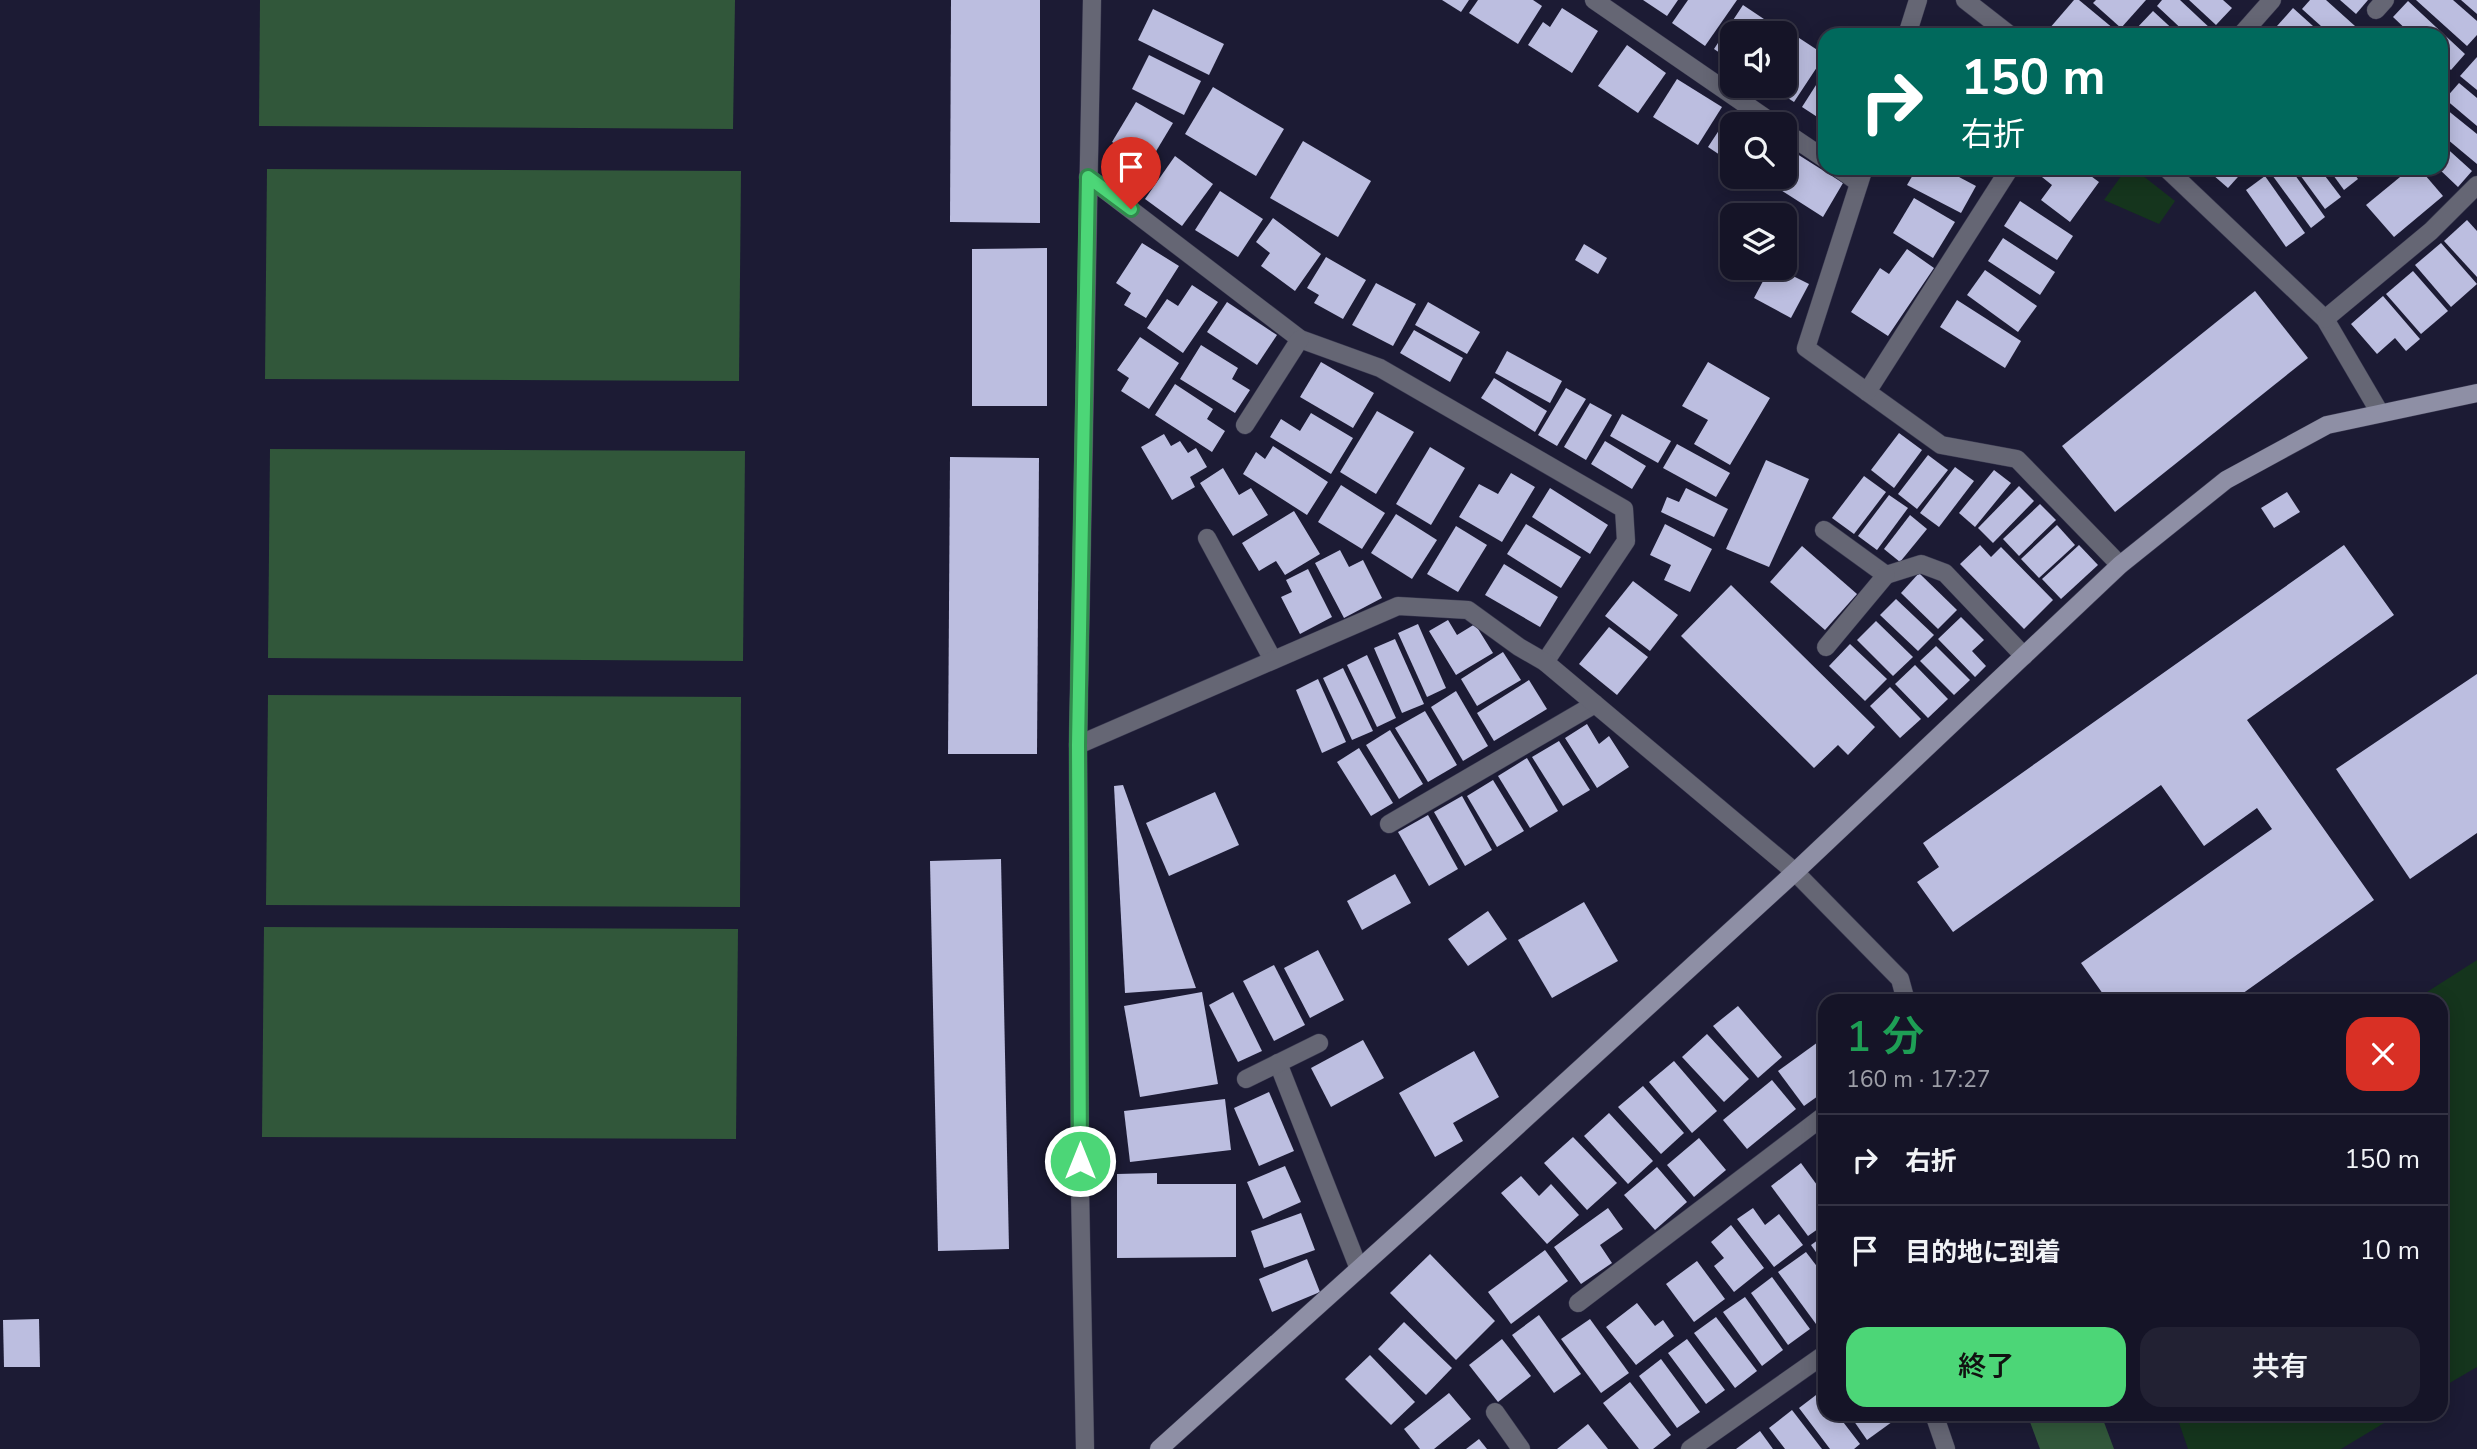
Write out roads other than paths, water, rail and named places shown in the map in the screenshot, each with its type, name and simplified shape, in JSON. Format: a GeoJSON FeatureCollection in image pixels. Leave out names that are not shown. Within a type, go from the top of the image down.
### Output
{"type":"FeatureCollection","features":[{"type":"Feature","properties":{"kind":"street"},"geometry":{"type":"LineString","coordinates":[[1085,1449],[1080,1175],[1078,745],[1091,0]]}},
{"type":"Feature","properties":{"kind":"street"},"geometry":{"type":"LineString","coordinates":[[1594,0],[1757,112]]}},
{"type":"Feature","properties":{"kind":"street"},"geometry":{"type":"LineString","coordinates":[[1909,28],[1918,0]]}},
{"type":"Feature","properties":{"kind":"street"},"geometry":{"type":"LineString","coordinates":[[1965,0],[2001,28]]}},
{"type":"Feature","properties":{"kind":"street"},"geometry":{"type":"LineString","coordinates":[[2247,28],[2272,0]]}},
{"type":"Feature","properties":{"kind":"street"},"geometry":{"type":"LineString","coordinates":[[1797,140],[1818,154]]}},
{"type":"Feature","properties":{"kind":"street"},"geometry":{"type":"LineString","coordinates":[[1861,175],[1806,348],[1941,445],[2017,459],[2120,565]]}},
{"type":"Feature","properties":{"kind":"street"},"geometry":{"type":"LineString","coordinates":[[1867,392],[2006,175]]}},
{"type":"Feature","properties":{"kind":"street"},"geometry":{"type":"LineString","coordinates":[[2173,175],[2325,319],[2380,413]]}},
{"type":"Feature","properties":{"kind":"street"},"geometry":{"type":"LineString","coordinates":[[1088,177],[1300,339],[1380,368],[1625,509],[1626,541],[1545,662]]}},
{"type":"Feature","properties":{"kind":"street"},"geometry":{"type":"LineString","coordinates":[[2325,319],[2431,231],[2477,185]]}},
{"type":"Feature","properties":{"kind":"street"},"geometry":{"type":"LineString","coordinates":[[1245,425],[1300,339]]}},
{"type":"Feature","properties":{"kind":"street"},"geometry":{"type":"LineString","coordinates":[[1159,1449],[1795,872],[2120,565],[2226,480],[2327,425],[2477,393]]}},
{"type":"Feature","properties":{"kind":"street"},"geometry":{"type":"LineString","coordinates":[[1824,530],[1886,575]]}},
{"type":"Feature","properties":{"kind":"street"},"geometry":{"type":"LineString","coordinates":[[1207,538],[1272,660]]}},
{"type":"Feature","properties":{"kind":"street"},"geometry":{"type":"LineString","coordinates":[[1826,647],[1886,575],[1922,564],[1944,573],[2024,656]]}},
{"type":"Feature","properties":{"kind":"street"},"geometry":{"type":"LineString","coordinates":[[1078,745],[1398,606],[1468,610],[1519,647],[1545,662],[1795,872],[1900,979],[1904,994]]}},
{"type":"Feature","properties":{"kind":"street"},"geometry":{"type":"LineString","coordinates":[[1389,824],[1595,704]]}},
{"type":"Feature","properties":{"kind":"street"},"geometry":{"type":"LineString","coordinates":[[1246,1079],[1319,1043]]}},
{"type":"Feature","properties":{"kind":"street"},"geometry":{"type":"LineString","coordinates":[[1278,1063],[1359,1269]]}},
{"type":"Feature","properties":{"kind":"street"},"geometry":{"type":"LineString","coordinates":[[1578,1303],[1818,1120]]}},
{"type":"Feature","properties":{"kind":"street"},"geometry":{"type":"LineString","coordinates":[[1690,1449],[1818,1359]]}},
{"type":"Feature","properties":{"kind":"street"},"geometry":{"type":"LineString","coordinates":[[1495,1412],[1521,1449]]}},
{"type":"Feature","properties":{"kind":"street"},"geometry":{"type":"LineString","coordinates":[[1936,1421],[1946,1449]]}}]}
